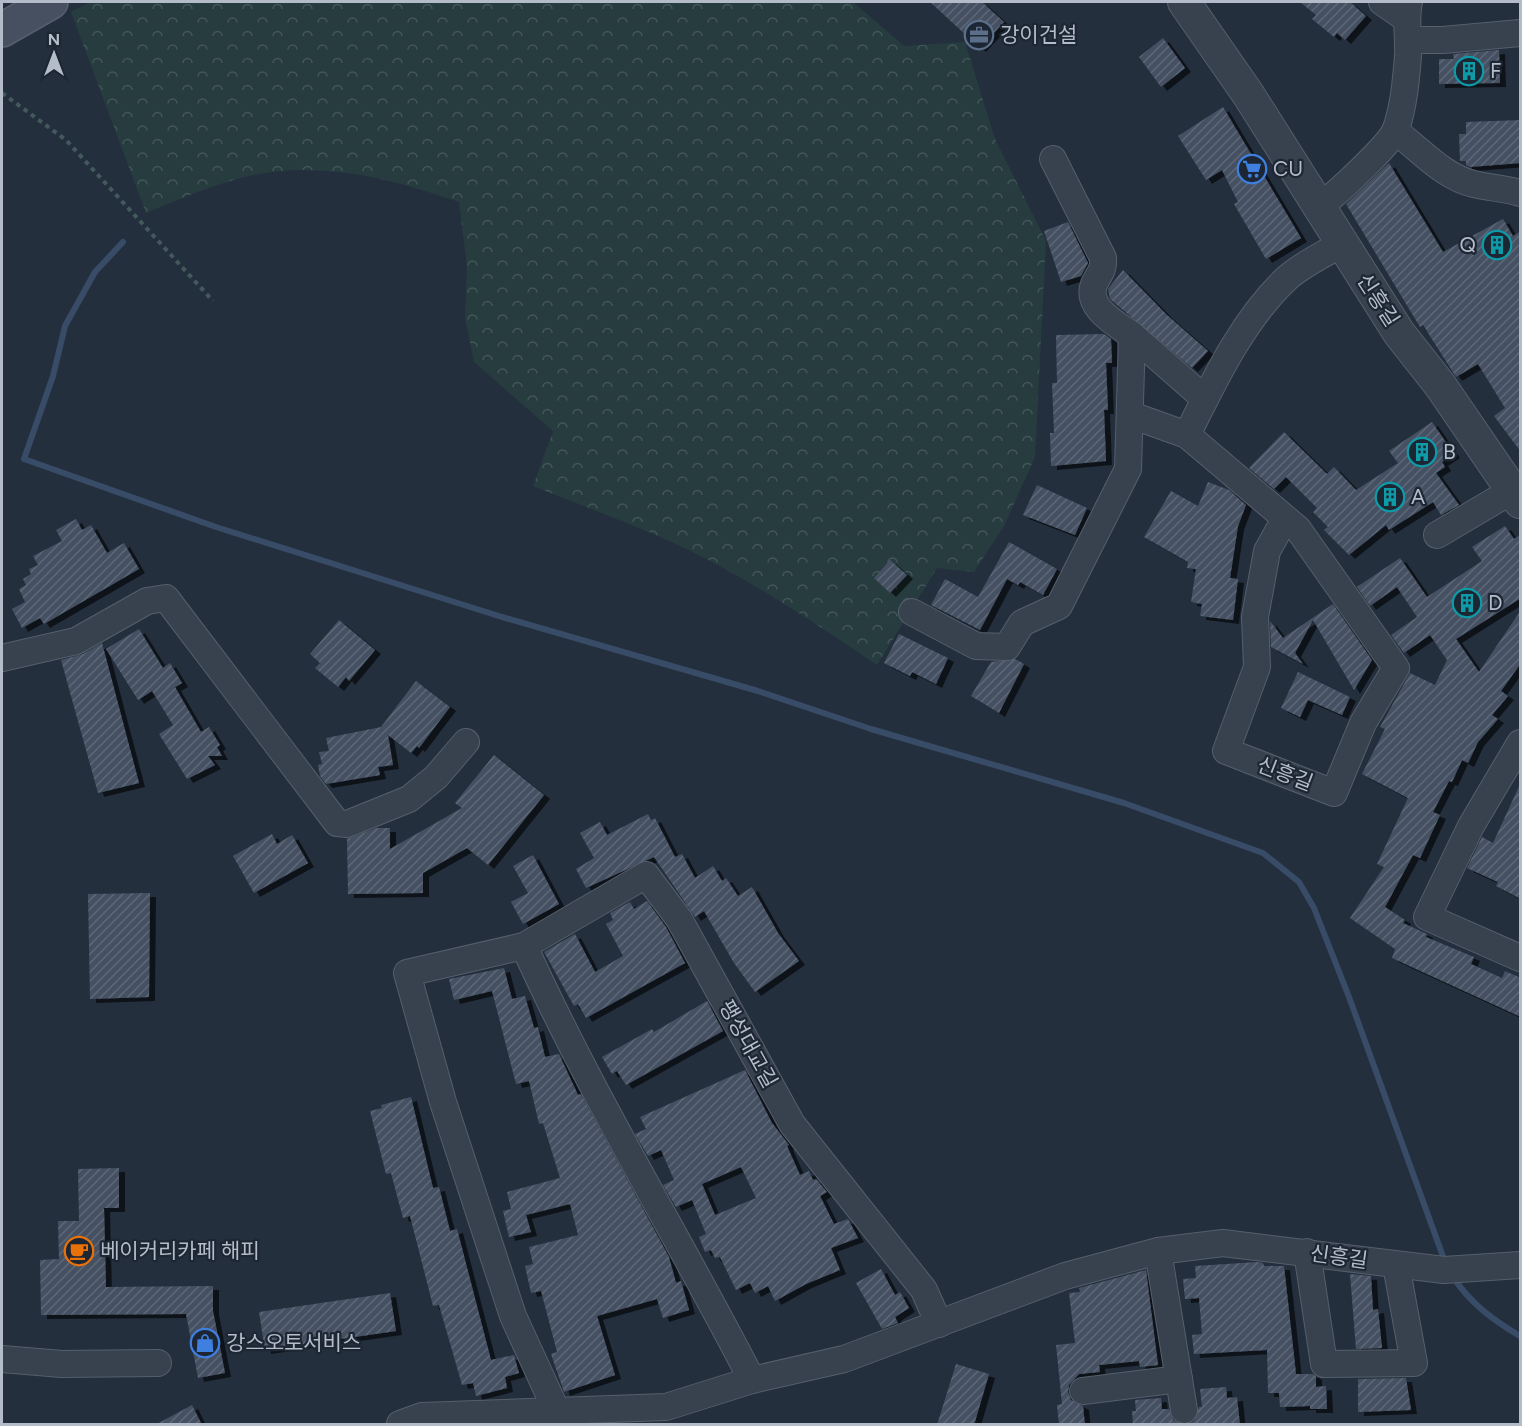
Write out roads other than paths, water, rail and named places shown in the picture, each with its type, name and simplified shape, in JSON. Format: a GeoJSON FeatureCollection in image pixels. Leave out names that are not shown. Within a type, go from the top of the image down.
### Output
{"type":"FeatureCollection","features":[{"type":"Feature","properties":{"kind":"main road"},"geometry":{"type":"LineString","coordinates":[[2,30],[51,2]]}},
{"type":"Feature","properties":{"kind":"street","name":"신흥길"},"geometry":{"type":"LineString","coordinates":[[1184,2],[1248,94],[1341,244],[1400,333],[1440,385],[1517,496]]}},
{"type":"Feature","properties":{"kind":"street"},"geometry":{"type":"LineString","coordinates":[[1382,2],[1443,40],[1521,33]]}},
{"type":"Feature","properties":{"kind":"street"},"geometry":{"type":"LineString","coordinates":[[1319,207],[1342,189],[1395,131],[1406,88],[1408,20]]}},
{"type":"Feature","properties":{"kind":"street"},"geometry":{"type":"LineString","coordinates":[[1395,131],[1444,172],[1473,184],[1500,186],[1521,193]]}},
{"type":"Feature","properties":{"kind":"street"},"geometry":{"type":"LineString","coordinates":[[1053,159],[1103,258],[1103,270],[1093,287],[1094,301],[1103,315],[1132,334],[1205,399]]}},
{"type":"Feature","properties":{"kind":"street"},"geometry":{"type":"LineString","coordinates":[[1131,415],[1187,435],[1221,367],[1264,305],[1287,278],[1341,244]]}},
{"type":"Feature","properties":{"kind":"street"},"geometry":{"type":"LineString","coordinates":[[912,612],[976,646],[1007,647],[1022,623],[1059,606],[1128,469],[1132,334]]}},
{"type":"Feature","properties":{"kind":"street","name":"신흥길"},"geometry":{"type":"LineString","coordinates":[[1187,435],[1298,529],[1396,668],[1363,723],[1334,794],[1226,751],[1257,667],[1255,617],[1267,552],[1285,519]]}},
{"type":"Feature","properties":{"kind":"street"},"geometry":{"type":"LineString","coordinates":[[1437,535],[1517,496]]}},
{"type":"Feature","properties":{"kind":"street"},"geometry":{"type":"LineString","coordinates":[[2,658],[75,641],[147,600],[165,598],[337,823],[347,824],[409,800],[436,777],[466,742]]}},
{"type":"Feature","properties":{"kind":"street"},"geometry":{"type":"LineString","coordinates":[[1521,742],[1471,826],[1427,916],[1521,958]]}},
{"type":"Feature","properties":{"kind":"street","name":"팽성대교길"},"geometry":{"type":"LineString","coordinates":[[557,1412],[513,1316],[443,1102],[408,973],[524,946],[646,874],[680,919],[792,1124],[924,1290],[939,1324]]}},
{"type":"Feature","properties":{"kind":"street"},"geometry":{"type":"LineString","coordinates":[[524,946],[560,1027],[698,1275],[752,1380]]}},
{"type":"Feature","properties":{"kind":"street","name":"신흥길"},"geometry":{"type":"LineString","coordinates":[[1158,1251],[1223,1243],[1452,1270],[1521,1265]]}},
{"type":"Feature","properties":{"kind":"street"},"geometry":{"type":"LineString","coordinates":[[400,1425],[423,1416],[666,1407],[752,1380],[844,1359],[1065,1276],[1158,1251],[1184,1410]]}},
{"type":"Feature","properties":{"kind":"street"},"geometry":{"type":"LineString","coordinates":[[1307,1252],[1324,1364],[1414,1363],[1396,1265]]}},
{"type":"Feature","properties":{"kind":"street"},"geometry":{"type":"LineString","coordinates":[[2,1359],[63,1365],[158,1363]]}},
{"type":"Feature","properties":{"kind":"street"},"geometry":{"type":"LineString","coordinates":[[1083,1391],[1179,1379]]}},
{"type":"Feature","properties":{"kind":"waterway"},"geometry":{"type":"LineString","coordinates":[[123,242],[95,272],[65,326],[53,376],[24,459],[216,527],[502,617],[758,691],[871,729],[1124,803],[1263,853],[1299,882],[1314,908],[1349,997],[1445,1262]]}},
{"type":"Feature","properties":{"kind":"waterway"},"geometry":{"type":"LineString","coordinates":[[1453,1277],[1483,1311],[1520,1336]]}},
{"type":"Feature","properties":{"kind":"place","name":"강이건설"},"geometry":{"type":"Point","coordinates":[979,35]}},
{"type":"Feature","properties":{"kind":"place","name":"F"},"geometry":{"type":"Point","coordinates":[1469,71]}},
{"type":"Feature","properties":{"kind":"place","name":"CU"},"geometry":{"type":"Point","coordinates":[1252,169]}},
{"type":"Feature","properties":{"kind":"place","name":"Q"},"geometry":{"type":"Point","coordinates":[1497,245]}},
{"type":"Feature","properties":{"kind":"place","name":"B"},"geometry":{"type":"Point","coordinates":[1422,452]}},
{"type":"Feature","properties":{"kind":"place","name":"A"},"geometry":{"type":"Point","coordinates":[1390,497]}},
{"type":"Feature","properties":{"kind":"place","name":"D"},"geometry":{"type":"Point","coordinates":[1467,603]}},
{"type":"Feature","properties":{"kind":"place","name":"베이커리카페 해피"},"geometry":{"type":"Point","coordinates":[79,1251]}},
{"type":"Feature","properties":{"kind":"place","name":"강스오토서비스"},"geometry":{"type":"Point","coordinates":[205,1343]}}]}
